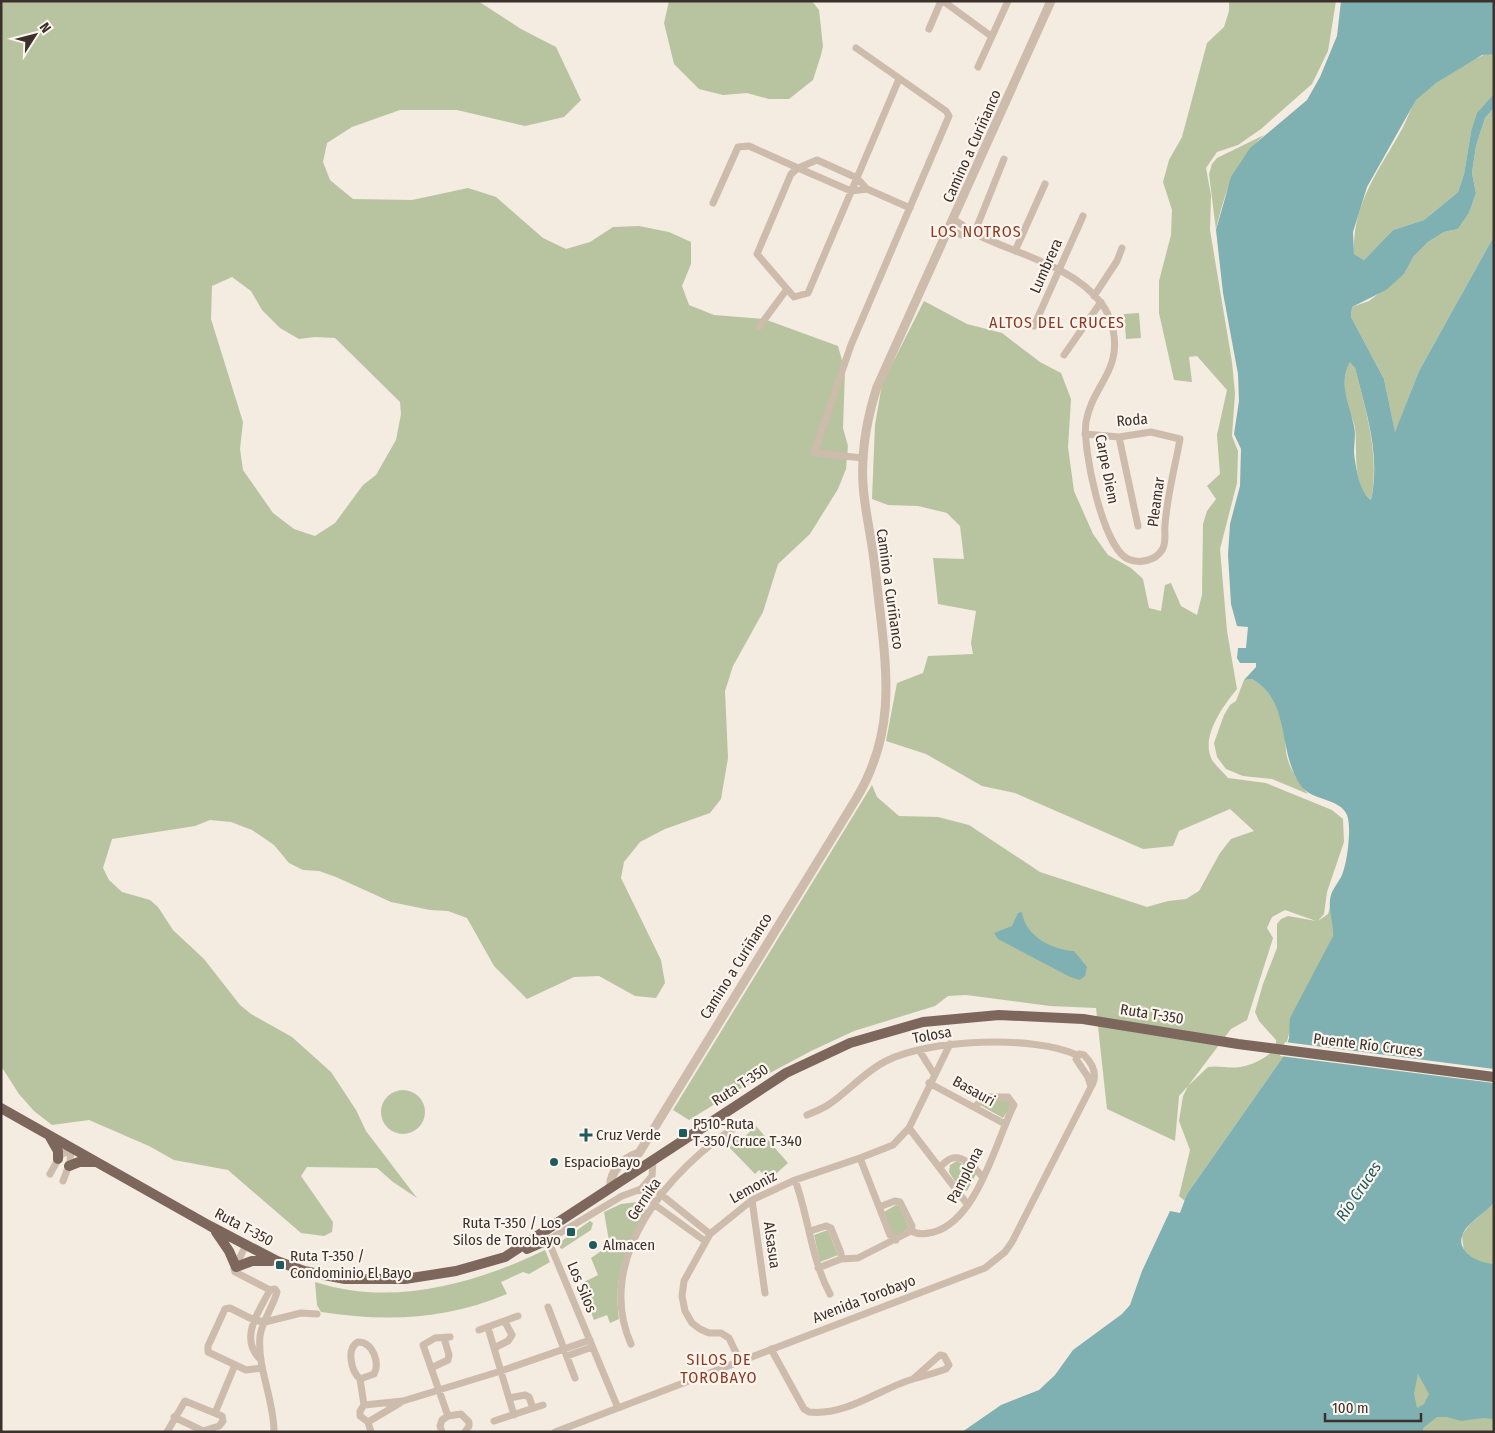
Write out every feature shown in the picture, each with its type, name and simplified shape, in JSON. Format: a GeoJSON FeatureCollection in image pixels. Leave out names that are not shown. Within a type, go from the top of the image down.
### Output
{"type":"FeatureCollection","features":[{"type":"Feature","properties":{"kind":"main road","name":"Ruta T-350"},"geometry":{"type":"LineString","coordinates":[[1,1108],[210,1226],[277,1261],[330,1277],[390,1280],[439,1275],[505,1257],[654,1162],[733,1107],[801,1064],[850,1042],[914,1024],[980,1016],[1036,1016],[1132,1026],[1238,1044]]}},
{"type":"Feature","properties":{"kind":"main road","name":"Puente Río Cruces"},"geometry":{"type":"LineString","coordinates":[[1238,1044],[1494,1077]]}},
{"type":"Feature","properties":{"kind":"main road"},"geometry":{"type":"LineString","coordinates":[[48,1134],[58,1151],[58,1159]]}},
{"type":"Feature","properties":{"kind":"main road"},"geometry":{"type":"LineString","coordinates":[[69,1166],[84,1161],[98,1163]]}},
{"type":"Feature","properties":{"kind":"main road"},"geometry":{"type":"LineString","coordinates":[[210,1226],[226,1244],[236,1267],[252,1261],[277,1261]]}},
{"type":"Feature","properties":{"kind":"main road"},"geometry":{"type":"LineString","coordinates":[[505,1257],[548,1240]]}},
{"type":"Feature","properties":{"kind":"street"},"geometry":{"type":"LineString","coordinates":[[929,29],[942,1],[992,36]]}},
{"type":"Feature","properties":{"kind":"street"},"geometry":{"type":"LineString","coordinates":[[978,66],[1008,1]]}},
{"type":"Feature","properties":{"kind":"street","name":"Camino a Curiñanco"},"geometry":{"type":"LineString","coordinates":[[611,1188],[612,1179],[618,1166],[639,1152],[862,790],[872,763],[885,717],[888,681],[871,539],[864,499],[863,458],[866,429],[877,387],[954,220],[1049,2]]}},
{"type":"Feature","properties":{"kind":"street"},"geometry":{"type":"LineString","coordinates":[[856,48],[946,110],[949,116],[851,345],[814,453],[863,458]]}},
{"type":"Feature","properties":{"kind":"street"},"geometry":{"type":"LineString","coordinates":[[899,79],[857,178],[851,191],[808,293],[794,297],[757,254],[791,174],[798,168],[817,160],[857,178],[867,189],[910,208]]}},
{"type":"Feature","properties":{"kind":"street"},"geometry":{"type":"LineString","coordinates":[[713,203],[738,147],[749,146],[851,191],[867,189]]}},
{"type":"Feature","properties":{"kind":"street"},"geometry":{"type":"LineString","coordinates":[[974,234],[1004,158]]}},
{"type":"Feature","properties":{"kind":"street"},"geometry":{"type":"LineString","coordinates":[[1015,251],[1045,184]]}},
{"type":"Feature","properties":{"kind":"street","name":"Lumbrera"},"geometry":{"type":"LineString","coordinates":[[1034,326],[1083,216]]}},
{"type":"Feature","properties":{"kind":"street","name":"Carpe Diem"},"geometry":{"type":"LineString","coordinates":[[954,220],[974,234],[1059,270],[1101,302],[1113,329],[1115,356],[1111,370],[1091,405],[1085,434],[1087,455],[1098,501],[1114,548],[1127,559],[1147,560]]}},
{"type":"Feature","properties":{"kind":"street","name":"Carpe Diem"},"geometry":{"type":"LineString","coordinates":[[949,230],[960,234],[974,234]]}},
{"type":"Feature","properties":{"kind":"street"},"geometry":{"type":"LineString","coordinates":[[1094,296],[1117,261],[1122,248]]}},
{"type":"Feature","properties":{"kind":"street"},"geometry":{"type":"LineString","coordinates":[[759,327],[787,289]]}},
{"type":"Feature","properties":{"kind":"street"},"geometry":{"type":"LineString","coordinates":[[1064,355],[1101,302]]}},
{"type":"Feature","properties":{"kind":"street","name":"Roda"},"geometry":{"type":"LineString","coordinates":[[1085,434],[1119,437],[1151,432],[1180,439]]}},
{"type":"Feature","properties":{"kind":"street"},"geometry":{"type":"LineString","coordinates":[[1119,437],[1138,526]]}},
{"type":"Feature","properties":{"kind":"street","name":"Pleamar"},"geometry":{"type":"LineString","coordinates":[[1147,560],[1158,555],[1165,544],[1167,508],[1180,439]]}},
{"type":"Feature","properties":{"kind":"street","name":"Tolosa"},"geometry":{"type":"LineString","coordinates":[[808,1116],[828,1105],[875,1066],[888,1059],[950,1044],[1009,1043],[1053,1046],[1077,1055],[1084,1055],[1093,1066],[1095,1076],[1091,1087]]}},
{"type":"Feature","properties":{"kind":"street","name":"Lemoniz"},"geometry":{"type":"LineString","coordinates":[[740,1361],[729,1338],[721,1333],[709,1333],[700,1330],[692,1323],[685,1311],[682,1296],[684,1281],[705,1241],[710,1234],[752,1200],[794,1180],[893,1145],[909,1128],[929,1083],[950,1044]]}},
{"type":"Feature","properties":{"kind":"street"},"geometry":{"type":"LineString","coordinates":[[919,1050],[934,1074]]}},
{"type":"Feature","properties":{"kind":"street","name":"Basauri"},"geometry":{"type":"LineString","coordinates":[[929,1083],[1005,1124]]}},
{"type":"Feature","properties":{"kind":"street","name":"Avenida Torobayo"},"geometry":{"type":"LineString","coordinates":[[555,1432],[985,1268],[996,1261],[1012,1242],[1091,1087]]}},
{"type":"Feature","properties":{"kind":"street","name":"Pamplona"},"geometry":{"type":"LineString","coordinates":[[818,1268],[841,1259],[858,1258],[911,1231],[921,1234],[941,1229],[958,1218],[968,1205],[983,1178],[1014,1105],[1010,1098],[982,1097],[975,1108]]}},
{"type":"Feature","properties":{"kind":"street","name":"Gernika"},"geometry":{"type":"LineString","coordinates":[[631,1344],[622,1318],[620,1282],[631,1247],[662,1195],[701,1152],[739,1126]]}},
{"type":"Feature","properties":{"kind":"street"},"geometry":{"type":"LineString","coordinates":[[909,1128],[968,1205]]}},
{"type":"Feature","properties":{"kind":"street"},"geometry":{"type":"LineString","coordinates":[[50,1174],[58,1159],[71,1148]]}},
{"type":"Feature","properties":{"kind":"street"},"geometry":{"type":"LineString","coordinates":[[63,1181],[69,1166],[71,1148]]}},
{"type":"Feature","properties":{"kind":"street"},"geometry":{"type":"LineString","coordinates":[[548,1240],[622,1196],[641,1190],[653,1172],[654,1162],[639,1152]]}},
{"type":"Feature","properties":{"kind":"street"},"geometry":{"type":"LineString","coordinates":[[860,1158],[890,1235],[896,1240]]}},
{"type":"Feature","properties":{"kind":"street"},"geometry":{"type":"LineString","coordinates":[[940,1167],[951,1159],[956,1158],[975,1167],[983,1178]]}},
{"type":"Feature","properties":{"kind":"street"},"geometry":{"type":"LineString","coordinates":[[794,1180],[805,1208],[818,1268],[830,1294]]}},
{"type":"Feature","properties":{"kind":"street"},"geometry":{"type":"LineString","coordinates":[[648,1182],[710,1234]]}},
{"type":"Feature","properties":{"kind":"street"},"geometry":{"type":"LineString","coordinates":[[611,1188],[622,1196]]}},
{"type":"Feature","properties":{"kind":"street"},"geometry":{"type":"LineString","coordinates":[[641,1190],[655,1204],[705,1241]]}},
{"type":"Feature","properties":{"kind":"street","name":"Alsasua"},"geometry":{"type":"LineString","coordinates":[[752,1200],[765,1293]]}},
{"type":"Feature","properties":{"kind":"street"},"geometry":{"type":"LineString","coordinates":[[878,1207],[895,1201],[900,1202],[912,1226],[911,1231]]}},
{"type":"Feature","properties":{"kind":"street"},"geometry":{"type":"LineString","coordinates":[[810,1231],[826,1226],[830,1228],[842,1253],[841,1259]]}},
{"type":"Feature","properties":{"kind":"street","name":"Los Silos"},"geometry":{"type":"LineString","coordinates":[[548,1240],[618,1408]]}},
{"type":"Feature","properties":{"kind":"street"},"geometry":{"type":"LineString","coordinates":[[246,1245],[236,1267],[236,1273],[270,1290],[275,1289],[277,1292],[261,1332],[262,1368],[273,1409],[274,1432]]}},
{"type":"Feature","properties":{"kind":"street"},"geometry":{"type":"LineString","coordinates":[[261,1360],[255,1354],[252,1346],[251,1328],[270,1290]]}},
{"type":"Feature","properties":{"kind":"street"},"geometry":{"type":"LineString","coordinates":[[548,1307],[575,1378]]}},
{"type":"Feature","properties":{"kind":"street"},"geometry":{"type":"LineString","coordinates":[[262,1368],[246,1370],[210,1354],[208,1346],[225,1309],[230,1308],[254,1320],[265,1322],[301,1313],[317,1314]]}},
{"type":"Feature","properties":{"kind":"street"},"geometry":{"type":"LineString","coordinates":[[479,1330],[518,1316]]}},
{"type":"Feature","properties":{"kind":"street"},"geometry":{"type":"LineString","coordinates":[[494,1348],[508,1341],[512,1335],[505,1322]]}},
{"type":"Feature","properties":{"kind":"street"},"geometry":{"type":"LineString","coordinates":[[488,1328],[514,1414]]}},
{"type":"Feature","properties":{"kind":"street"},"geometry":{"type":"LineString","coordinates":[[431,1368],[448,1360],[447,1338],[435,1338],[423,1345],[431,1368],[439,1391],[448,1416]]}},
{"type":"Feature","properties":{"kind":"street"},"geometry":{"type":"LineString","coordinates":[[360,1379],[374,1374],[376,1368],[371,1347],[364,1342],[356,1343],[351,1351],[355,1373],[360,1379],[364,1405],[360,1414],[361,1418],[368,1422],[371,1432]]}},
{"type":"Feature","properties":{"kind":"street"},"geometry":{"type":"LineString","coordinates":[[364,1405],[403,1401],[567,1353],[591,1344]]}},
{"type":"Feature","properties":{"kind":"street"},"geometry":{"type":"LineString","coordinates":[[770,1349],[804,1409],[809,1412],[824,1412],[861,1402],[913,1379],[947,1369],[949,1365],[944,1356],[940,1355],[913,1379]]}},
{"type":"Feature","properties":{"kind":"street"},"geometry":{"type":"LineString","coordinates":[[215,1413],[235,1365]]}},
{"type":"Feature","properties":{"kind":"street"},"geometry":{"type":"LineString","coordinates":[[509,1398],[525,1394],[533,1408]]}},
{"type":"Feature","properties":{"kind":"street"},"geometry":{"type":"LineString","coordinates":[[167,1432],[174,1417],[185,1400],[222,1416],[223,1422],[209,1431],[204,1431],[174,1417]]}},
{"type":"Feature","properties":{"kind":"street"},"geometry":{"type":"LineString","coordinates":[[368,1422],[403,1401]]}},
{"type":"Feature","properties":{"kind":"street"},"geometry":{"type":"LineString","coordinates":[[494,1421],[543,1405]]}},
{"type":"Feature","properties":{"kind":"street"},"geometry":{"type":"LineString","coordinates":[[442,1432],[440,1426],[442,1420],[448,1416],[461,1414],[466,1417],[469,1426],[465,1432]]}},
{"type":"Feature","properties":{"kind":"green space"},"geometry":{"type":"Polygon","coordinates":[[[1,1],[478,1],[521,29],[556,47],[581,100],[564,117],[525,126],[457,110],[400,110],[352,127],[327,143],[323,162],[330,180],[353,199],[412,200],[468,188],[496,197],[543,238],[566,249],[590,242],[613,227],[639,226],[669,232],[691,242],[691,264],[682,286],[689,305],[714,315],[764,319],[838,346],[845,371],[843,428],[848,446],[846,469],[838,489],[810,534],[778,564],[763,612],[733,666],[725,691],[728,758],[721,799],[710,813],[665,829],[640,842],[624,862],[621,878],[661,960],[665,983],[656,998],[635,996],[599,976],[574,977],[527,999],[494,966],[467,918],[448,911],[430,910],[391,902],[336,877],[319,871],[303,870],[289,863],[274,845],[252,830],[231,822],[210,820],[195,826],[112,839],[103,868],[109,880],[122,892],[150,900],[158,907],[173,930],[204,959],[240,1005],[251,1014],[292,1037],[331,1072],[356,1110],[366,1131],[417,1198],[393,1182],[377,1168],[307,1167],[301,1176],[333,1222],[332,1232],[324,1236],[301,1233],[228,1170],[174,1160],[149,1146],[89,1120],[52,1125],[34,1111],[19,1094],[1,1066],[1,1]],[[232,277],[212,286],[211,319],[243,422],[240,449],[243,470],[273,513],[294,529],[315,536],[335,523],[363,485],[376,475],[396,440],[401,414],[400,402],[335,338],[315,337],[299,339],[280,328],[262,310],[251,291],[232,277]]]}},
{"type":"Feature","properties":{"kind":"green space"},"geometry":{"type":"Polygon","coordinates":[[[669,1],[812,1],[819,10],[823,46],[813,80],[789,99],[769,99],[747,93],[723,95],[699,89],[674,64],[664,23],[669,1]]]}},
{"type":"Feature","properties":{"kind":"green space"},"geometry":{"type":"Polygon","coordinates":[[[1229,1],[1336,1],[1328,51],[1312,84],[1261,129],[1238,145],[1217,152],[1206,168],[1211,195],[1210,230],[1232,362],[1235,393],[1232,436],[1238,451],[1237,483],[1220,549],[1227,631],[1237,689],[1215,722],[1211,732],[1209,751],[1212,760],[1228,778],[1266,783],[1332,810],[1343,819],[1344,842],[1327,892],[1324,914],[1318,921],[1328,914],[1330,907],[1334,925],[1333,936],[1290,1030],[1283,1057],[1187,1194],[1185,1201],[1179,1196],[1190,1150],[1179,1121],[1183,1096],[1188,1086],[1179,1096],[1175,1141],[1107,1109],[1096,1008],[1050,1006],[966,995],[948,996],[935,1006],[854,1031],[811,1051],[736,1091],[689,1120],[673,1110],[872,785],[877,797],[899,816],[938,817],[969,825],[1040,872],[1147,907],[1168,901],[1186,899],[1199,891],[1220,853],[1231,839],[1254,831],[1230,809],[1179,831],[1173,846],[1143,849],[1015,793],[982,786],[926,754],[886,741],[897,683],[923,673],[928,656],[973,654],[971,643],[976,611],[938,604],[933,558],[964,559],[960,526],[947,513],[918,506],[888,505],[872,499],[875,425],[882,384],[924,301],[967,324],[1002,333],[1040,362],[1061,373],[1071,399],[1068,447],[1074,491],[1093,534],[1108,555],[1131,568],[1143,579],[1149,608],[1161,611],[1165,585],[1171,583],[1181,606],[1197,615],[1202,595],[1203,524],[1207,511],[1216,499],[1207,486],[1220,474],[1217,435],[1227,390],[1197,356],[1189,357],[1192,382],[1174,380],[1159,313],[1159,281],[1171,235],[1172,210],[1163,182],[1169,160],[1182,137],[1207,43],[1224,27],[1229,11],[1229,1]],[[1285,910],[1272,917],[1267,928],[1273,938],[1247,1020],[1231,1029],[1188,1086],[1208,1067],[1245,1066],[1264,1058],[1273,1050],[1276,1040],[1259,1021],[1255,1012],[1263,984],[1277,948],[1277,924],[1281,919],[1288,916],[1316,921],[1285,910]]]}},
{"type":"Feature","properties":{"kind":"green space"},"geometry":{"type":"Polygon","coordinates":[[[1491,52],[1494,54],[1494,94],[1471,132],[1464,174],[1458,192],[1424,220],[1393,230],[1364,260],[1354,254],[1357,219],[1362,203],[1376,174],[1404,126],[1415,101],[1429,88],[1451,73],[1491,52]]]}},
{"type":"Feature","properties":{"kind":"green space"},"geometry":{"type":"Polygon","coordinates":[[[1494,108],[1494,236],[1419,371],[1395,433],[1384,379],[1351,317],[1352,307],[1369,301],[1404,274],[1414,256],[1428,242],[1444,232],[1458,229],[1469,213],[1476,193],[1472,173],[1476,146],[1485,118],[1494,108]]]}},
{"type":"Feature","properties":{"kind":"green space"},"geometry":{"type":"Polygon","coordinates":[[[1264,135],[1245,156],[1232,178],[1216,230],[1209,174],[1212,164],[1217,158],[1264,135]]]}},
{"type":"Feature","properties":{"kind":"green space"},"geometry":{"type":"Polygon","coordinates":[[[1139,313],[1141,338],[1126,339],[1124,314],[1139,313]]]}},
{"type":"Feature","properties":{"kind":"green space"},"geometry":{"type":"Polygon","coordinates":[[[1350,361],[1355,368],[1373,450],[1374,466],[1371,500],[1360,485],[1354,422],[1347,406],[1345,395],[1344,383],[1350,361]]]}},
{"type":"Feature","properties":{"kind":"green space"},"geometry":{"type":"Polygon","coordinates":[[[1252,679],[1264,688],[1277,707],[1284,730],[1286,754],[1296,777],[1308,794],[1272,779],[1243,776],[1226,769],[1217,757],[1214,743],[1224,715],[1230,705],[1236,701],[1244,680],[1252,679]]]}},
{"type":"Feature","properties":{"kind":"green space"},"geometry":{"type":"Polygon","coordinates":[[[403,1090],[415,1094],[421,1100],[425,1112],[421,1124],[415,1130],[403,1134],[391,1130],[385,1124],[381,1112],[385,1100],[391,1094],[403,1090]]]}},
{"type":"Feature","properties":{"kind":"green space"},"geometry":{"type":"Polygon","coordinates":[[[1007,1099],[1012,1105],[1003,1118],[980,1105],[982,1100],[1007,1099]]]}},
{"type":"Feature","properties":{"kind":"green space"},"geometry":{"type":"Polygon","coordinates":[[[756,1126],[788,1163],[769,1180],[759,1170],[755,1174],[726,1144],[734,1136],[740,1141],[756,1126]]]}},
{"type":"Feature","properties":{"kind":"green space"},"geometry":{"type":"Polygon","coordinates":[[[957,1161],[974,1170],[976,1174],[967,1191],[959,1188],[949,1172],[950,1165],[957,1161]]]}},
{"type":"Feature","properties":{"kind":"green space"},"geometry":{"type":"Polygon","coordinates":[[[637,1202],[646,1210],[623,1262],[618,1288],[619,1319],[610,1323],[607,1315],[594,1320],[580,1284],[598,1275],[591,1258],[604,1249],[603,1246],[609,1241],[604,1212],[621,1204],[637,1202]]]}},
{"type":"Feature","properties":{"kind":"green space"},"geometry":{"type":"Polygon","coordinates":[[[1494,1203],[1494,1432],[1411,1432],[1411,1390],[1471,1257],[1464,1253],[1462,1235],[1470,1224],[1494,1203]]]}},
{"type":"Feature","properties":{"kind":"green space"},"geometry":{"type":"Polygon","coordinates":[[[896,1205],[899,1206],[909,1228],[896,1236],[892,1233],[884,1212],[896,1205]]]}},
{"type":"Feature","properties":{"kind":"green space"},"geometry":{"type":"Polygon","coordinates":[[[590,1221],[593,1223],[591,1230],[562,1249],[560,1248],[559,1243],[590,1221]]]}},
{"type":"Feature","properties":{"kind":"green space"},"geometry":{"type":"Polygon","coordinates":[[[828,1230],[838,1255],[820,1262],[814,1235],[828,1230]]]}},
{"type":"Feature","properties":{"kind":"green space"},"geometry":{"type":"Polygon","coordinates":[[[545,1250],[550,1262],[529,1274],[523,1272],[501,1282],[507,1294],[461,1309],[438,1314],[392,1318],[321,1312],[317,1305],[315,1282],[344,1289],[374,1292],[403,1292],[433,1288],[462,1282],[490,1273],[545,1250]]]}},
{"type":"Feature","properties":{"kind":"water","name":"Río Cruces"},"geometry":{"type":"Polygon","coordinates":[[[1341,1],[1494,1],[1494,54],[1482,55],[1436,83],[1416,100],[1367,187],[1353,232],[1354,254],[1364,260],[1393,230],[1424,220],[1458,192],[1464,174],[1471,132],[1477,113],[1494,94],[1494,108],[1485,118],[1476,146],[1472,173],[1476,193],[1469,213],[1458,229],[1444,232],[1428,242],[1414,256],[1404,274],[1386,290],[1352,307],[1351,317],[1384,379],[1395,432],[1419,371],[1494,236],[1494,1203],[1470,1224],[1461,1239],[1462,1246],[1471,1256],[1486,1263],[1494,1264],[1494,1419],[1483,1418],[1461,1421],[1447,1417],[1437,1417],[1423,1428],[1423,1432],[962,1432],[1001,1405],[1039,1390],[1055,1375],[1073,1350],[1122,1314],[1130,1305],[1142,1271],[1170,1211],[1180,1213],[1187,1194],[1283,1057],[1289,1038],[1290,1018],[1333,936],[1330,900],[1346,862],[1349,837],[1347,815],[1338,805],[1306,791],[1301,786],[1289,758],[1279,714],[1273,701],[1265,689],[1252,679],[1244,680],[1256,667],[1256,663],[1240,663],[1237,658],[1238,648],[1246,648],[1248,627],[1237,626],[1231,604],[1228,555],[1230,524],[1240,486],[1241,449],[1234,434],[1239,401],[1238,374],[1223,293],[1216,230],[1231,177],[1250,148],[1307,100],[1320,77],[1337,36],[1341,1]],[[1350,362],[1345,378],[1345,386],[1355,429],[1354,453],[1361,485],[1371,500],[1374,466],[1371,433],[1355,368],[1350,362]],[[1418,1374],[1414,1393],[1417,1408],[1424,1404],[1429,1394],[1418,1374]]]}},
{"type":"Feature","properties":{"kind":"water"},"geometry":{"type":"Polygon","coordinates":[[[1022,912],[1024,921],[1034,935],[1049,945],[1074,951],[1087,967],[1085,976],[1080,980],[1070,977],[998,939],[994,933],[1012,926],[1018,913],[1022,912]]]}},
{"type":"Feature","properties":{"kind":"pier"},"geometry":{"type":"Polygon","coordinates":[[[1285,1042],[1494,1069],[1494,1083],[1280,1056],[1285,1042]]]}},
{"type":"Feature","properties":{"kind":"place","name":"P510-Ruta T-350/Cruce T-340"},"geometry":{"type":"Point","coordinates":[683,1133]}},
{"type":"Feature","properties":{"kind":"place","name":"Cruz Verde"},"geometry":{"type":"Point","coordinates":[586,1135]}},
{"type":"Feature","properties":{"kind":"place","name":"EspacioBayo"},"geometry":{"type":"Point","coordinates":[554,1162]}},
{"type":"Feature","properties":{"kind":"place","name":"Ruta T-350 / Los Silos de Torobayo"},"geometry":{"type":"Point","coordinates":[571,1232]}},
{"type":"Feature","properties":{"kind":"place","name":"Almacen"},"geometry":{"type":"Point","coordinates":[593,1245]}},
{"type":"Feature","properties":{"kind":"place","name":"Ruta T-350 / Condominio El Bayo"},"geometry":{"type":"Point","coordinates":[280,1265]}},
{"type":"Feature","properties":{"kind":"district","name":"LOS NOTROS"},"geometry":{"type":"Point","coordinates":[976,231]}},
{"type":"Feature","properties":{"kind":"district","name":"ALTOS DEL CRUCES"},"geometry":{"type":"Point","coordinates":[1057,322]}},
{"type":"Feature","properties":{"kind":"district","name":"SILOS DE TOROBAYO"},"geometry":{"type":"Point","coordinates":[719,1368]}}]}
